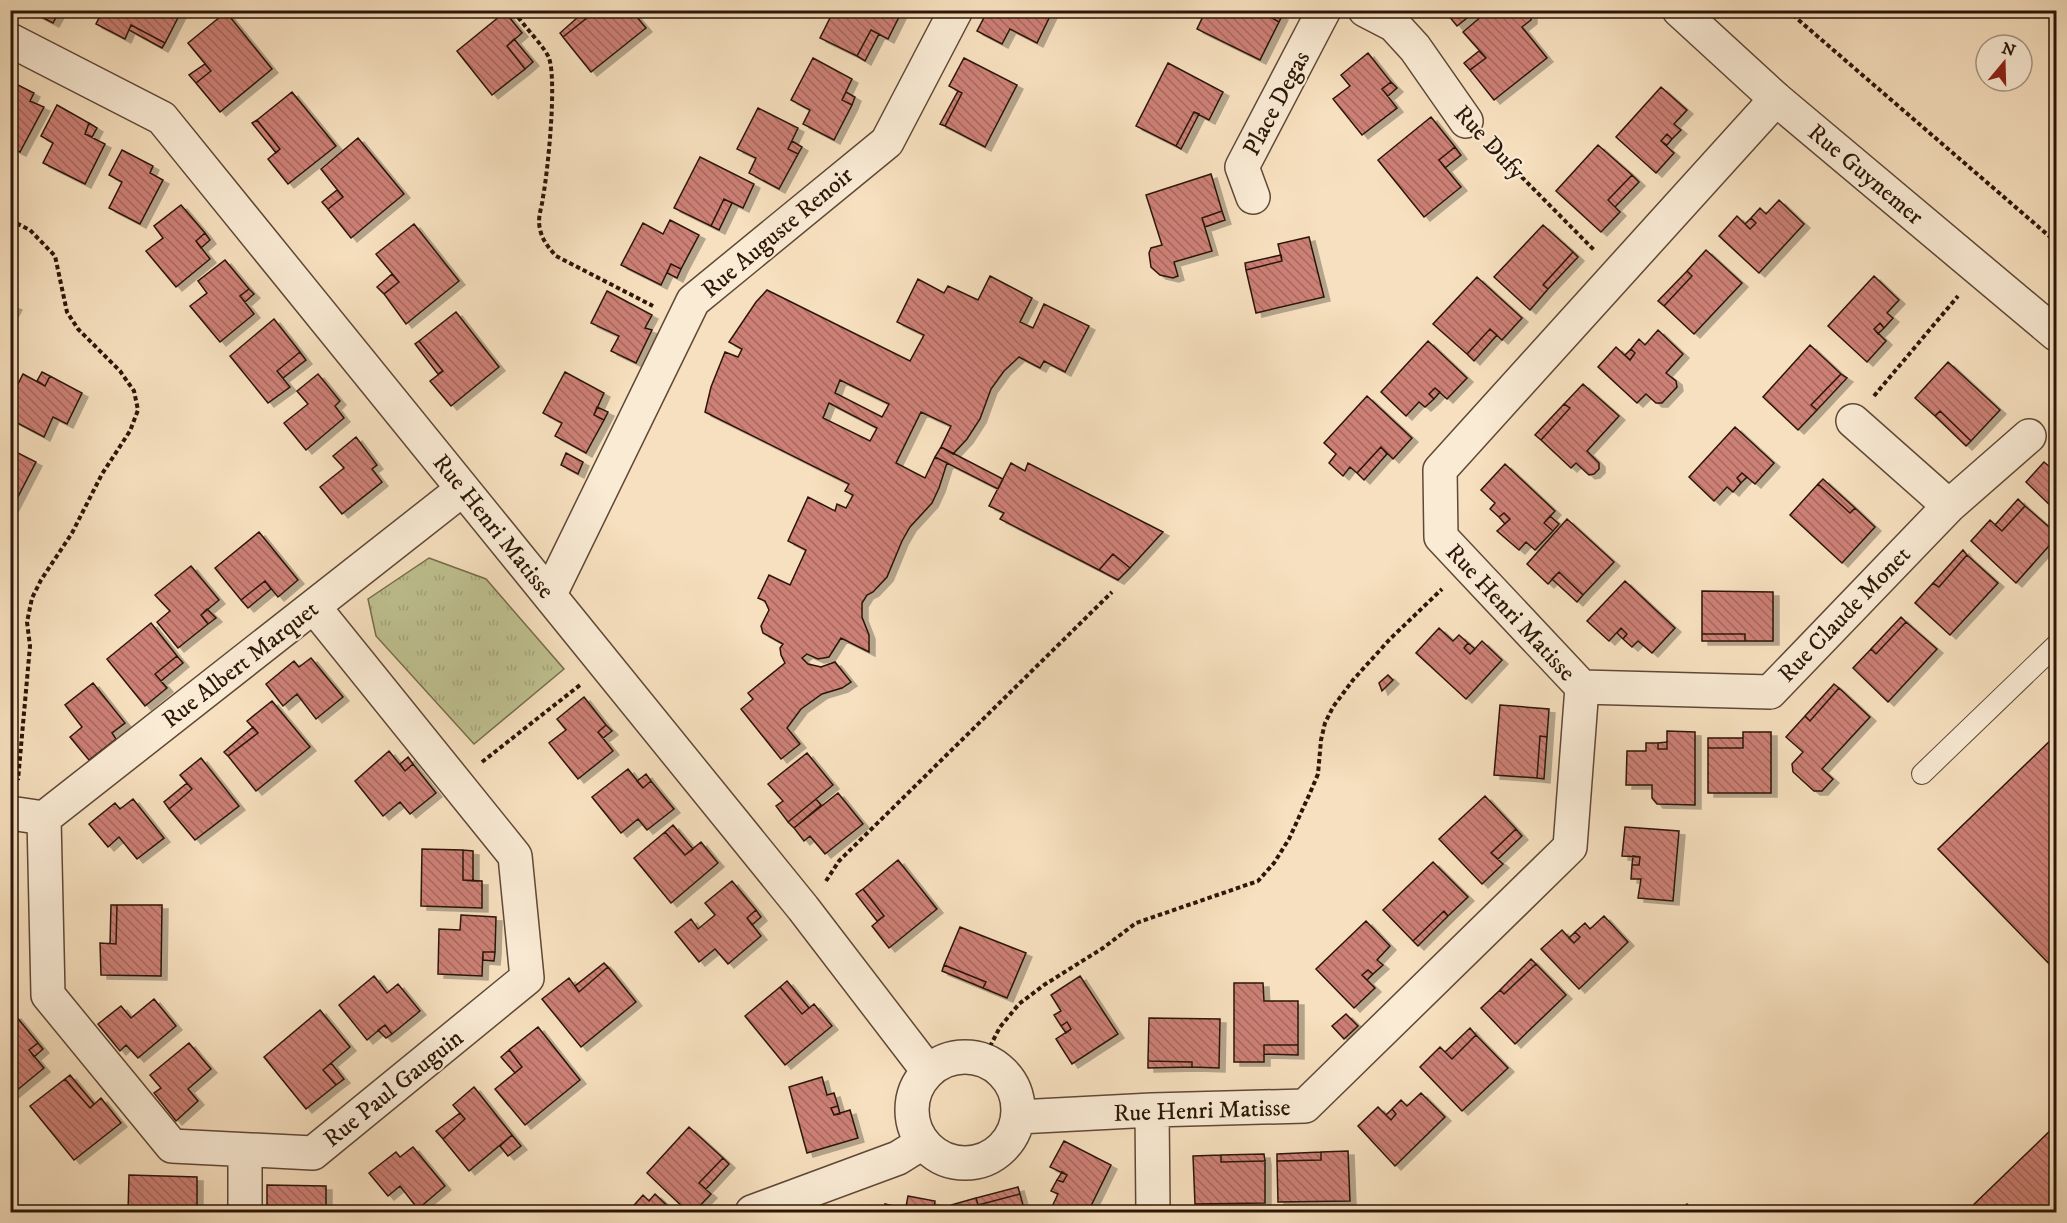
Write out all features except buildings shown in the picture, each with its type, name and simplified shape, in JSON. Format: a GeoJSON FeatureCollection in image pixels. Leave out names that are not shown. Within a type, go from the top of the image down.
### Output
{"type":"FeatureCollection","features":[{"type":"Feature","properties":{"kind":"street","name":"Rue Auguste Renoir"},"geometry":{"type":"LineString","coordinates":[[550,594],[693,301],[886,142],[956,10]]}},
{"type":"Feature","properties":{"kind":"street","name":"Place Degas"},"geometry":{"type":"LineString","coordinates":[[1253,197],[1242,167],[1324,10]]}},
{"type":"Feature","properties":{"kind":"street","name":"Rue Dufy"},"geometry":{"type":"LineString","coordinates":[[1365,10],[1394,25],[1415,48],[1466,121]]}},
{"type":"Feature","properties":{"kind":"street","name":"Rue Guynemer"},"geometry":{"type":"LineString","coordinates":[[1679,10],[1776,99],[2056,334]]}},
{"type":"Feature","properties":{"kind":"street","name":"Rue Henri Matisse"},"geometry":{"type":"LineString","coordinates":[[10,40],[162,118],[807,912],[928,1071]]}},
{"type":"Feature","properties":{"kind":"street","name":"Rue Henri Matisse"},"geometry":{"type":"LineString","coordinates":[[1018,1117],[1152,1110],[1305,1106],[1570,847],[1582,687],[1441,537],[1440,470],[1776,99]]}},
{"type":"Feature","properties":{"kind":"street"},"geometry":{"type":"LineString","coordinates":[[1853,421],[1949,506]]}},
{"type":"Feature","properties":{"kind":"street","name":"Rue Claude Monet"},"geometry":{"type":"LineString","coordinates":[[1582,687],[1770,692],[1949,506],[2029,436]]}},
{"type":"Feature","properties":{"kind":"street","name":"Rue Albert Marquet"},"geometry":{"type":"LineString","coordinates":[[23,815],[314,607],[463,489]]}},
{"type":"Feature","properties":{"kind":"street","name":"Rue Paul Gauguin"},"geometry":{"type":"LineString","coordinates":[[23,815],[48,995],[172,1146],[313,1153],[527,978],[515,856],[314,607]]}},
{"type":"Feature","properties":{"kind":"street"},"geometry":{"type":"LineString","coordinates":[[964,1057],[983,1060],[999,1069],[1011,1083],[1018,1099],[1018,1117],[1011,1137],[998,1153],[979,1162],[958,1163],[938,1156],[922,1143],[913,1125],[911,1106],[916,1086],[928,1071],[945,1060],[964,1057]]}},
{"type":"Feature","properties":{"kind":"street"},"geometry":{"type":"LineString","coordinates":[[1152,1110],[1153,1212]]}},
{"type":"Feature","properties":{"kind":"street"},"geometry":{"type":"LineString","coordinates":[[752,1212],[898,1158],[922,1143]]}},
{"type":"Feature","properties":{"kind":"street"},"geometry":{"type":"LineString","coordinates":[[245,1150],[245,1212]]}},
{"type":"Feature","properties":{"kind":"lane"},"geometry":{"type":"LineString","coordinates":[[1922,774],[2056,645]]}},
{"type":"Feature","properties":{"kind":"path"},"geometry":{"type":"LineString","coordinates":[[519,10],[518,17],[548,57],[552,73],[550,134],[543,198],[538,213],[540,229],[546,244],[556,256],[683,322]]}},
{"type":"Feature","properties":{"kind":"path"},"geometry":{"type":"LineString","coordinates":[[1787,10],[2056,242]]}},
{"type":"Feature","properties":{"kind":"path","name":"Rue Dufy"},"geometry":{"type":"LineString","coordinates":[[1466,121],[1617,274]]}},
{"type":"Feature","properties":{"kind":"path"},"geometry":{"type":"LineString","coordinates":[[10,220],[30,230],[55,256],[67,312],[78,329],[120,371],[134,391],[138,411],[130,431],[102,474],[72,533],[32,598],[27,622],[30,646],[23,815]]}},
{"type":"Feature","properties":{"kind":"path"},"geometry":{"type":"LineString","coordinates":[[1853,421],[1980,270]]}},
{"type":"Feature","properties":{"kind":"path"},"geometry":{"type":"LineString","coordinates":[[983,1060],[1000,1027],[1019,1004],[1136,923],[1258,881],[1274,863],[1289,839],[1311,793],[1318,774],[1325,723],[1333,707],[1353,680],[1390,639],[1465,563]]}},
{"type":"Feature","properties":{"kind":"path"},"geometry":{"type":"LineString","coordinates":[[807,912],[839,861],[1112,592]]}},
{"type":"Feature","properties":{"kind":"path"},"geometry":{"type":"LineString","coordinates":[[457,783],[606,663]]}},
{"type":"Feature","properties":{"kind":"green space"},"geometry":{"type":"Polygon","coordinates":[[[429,558],[486,579],[564,669],[474,744],[376,636],[368,599],[429,558]]]}}]}
